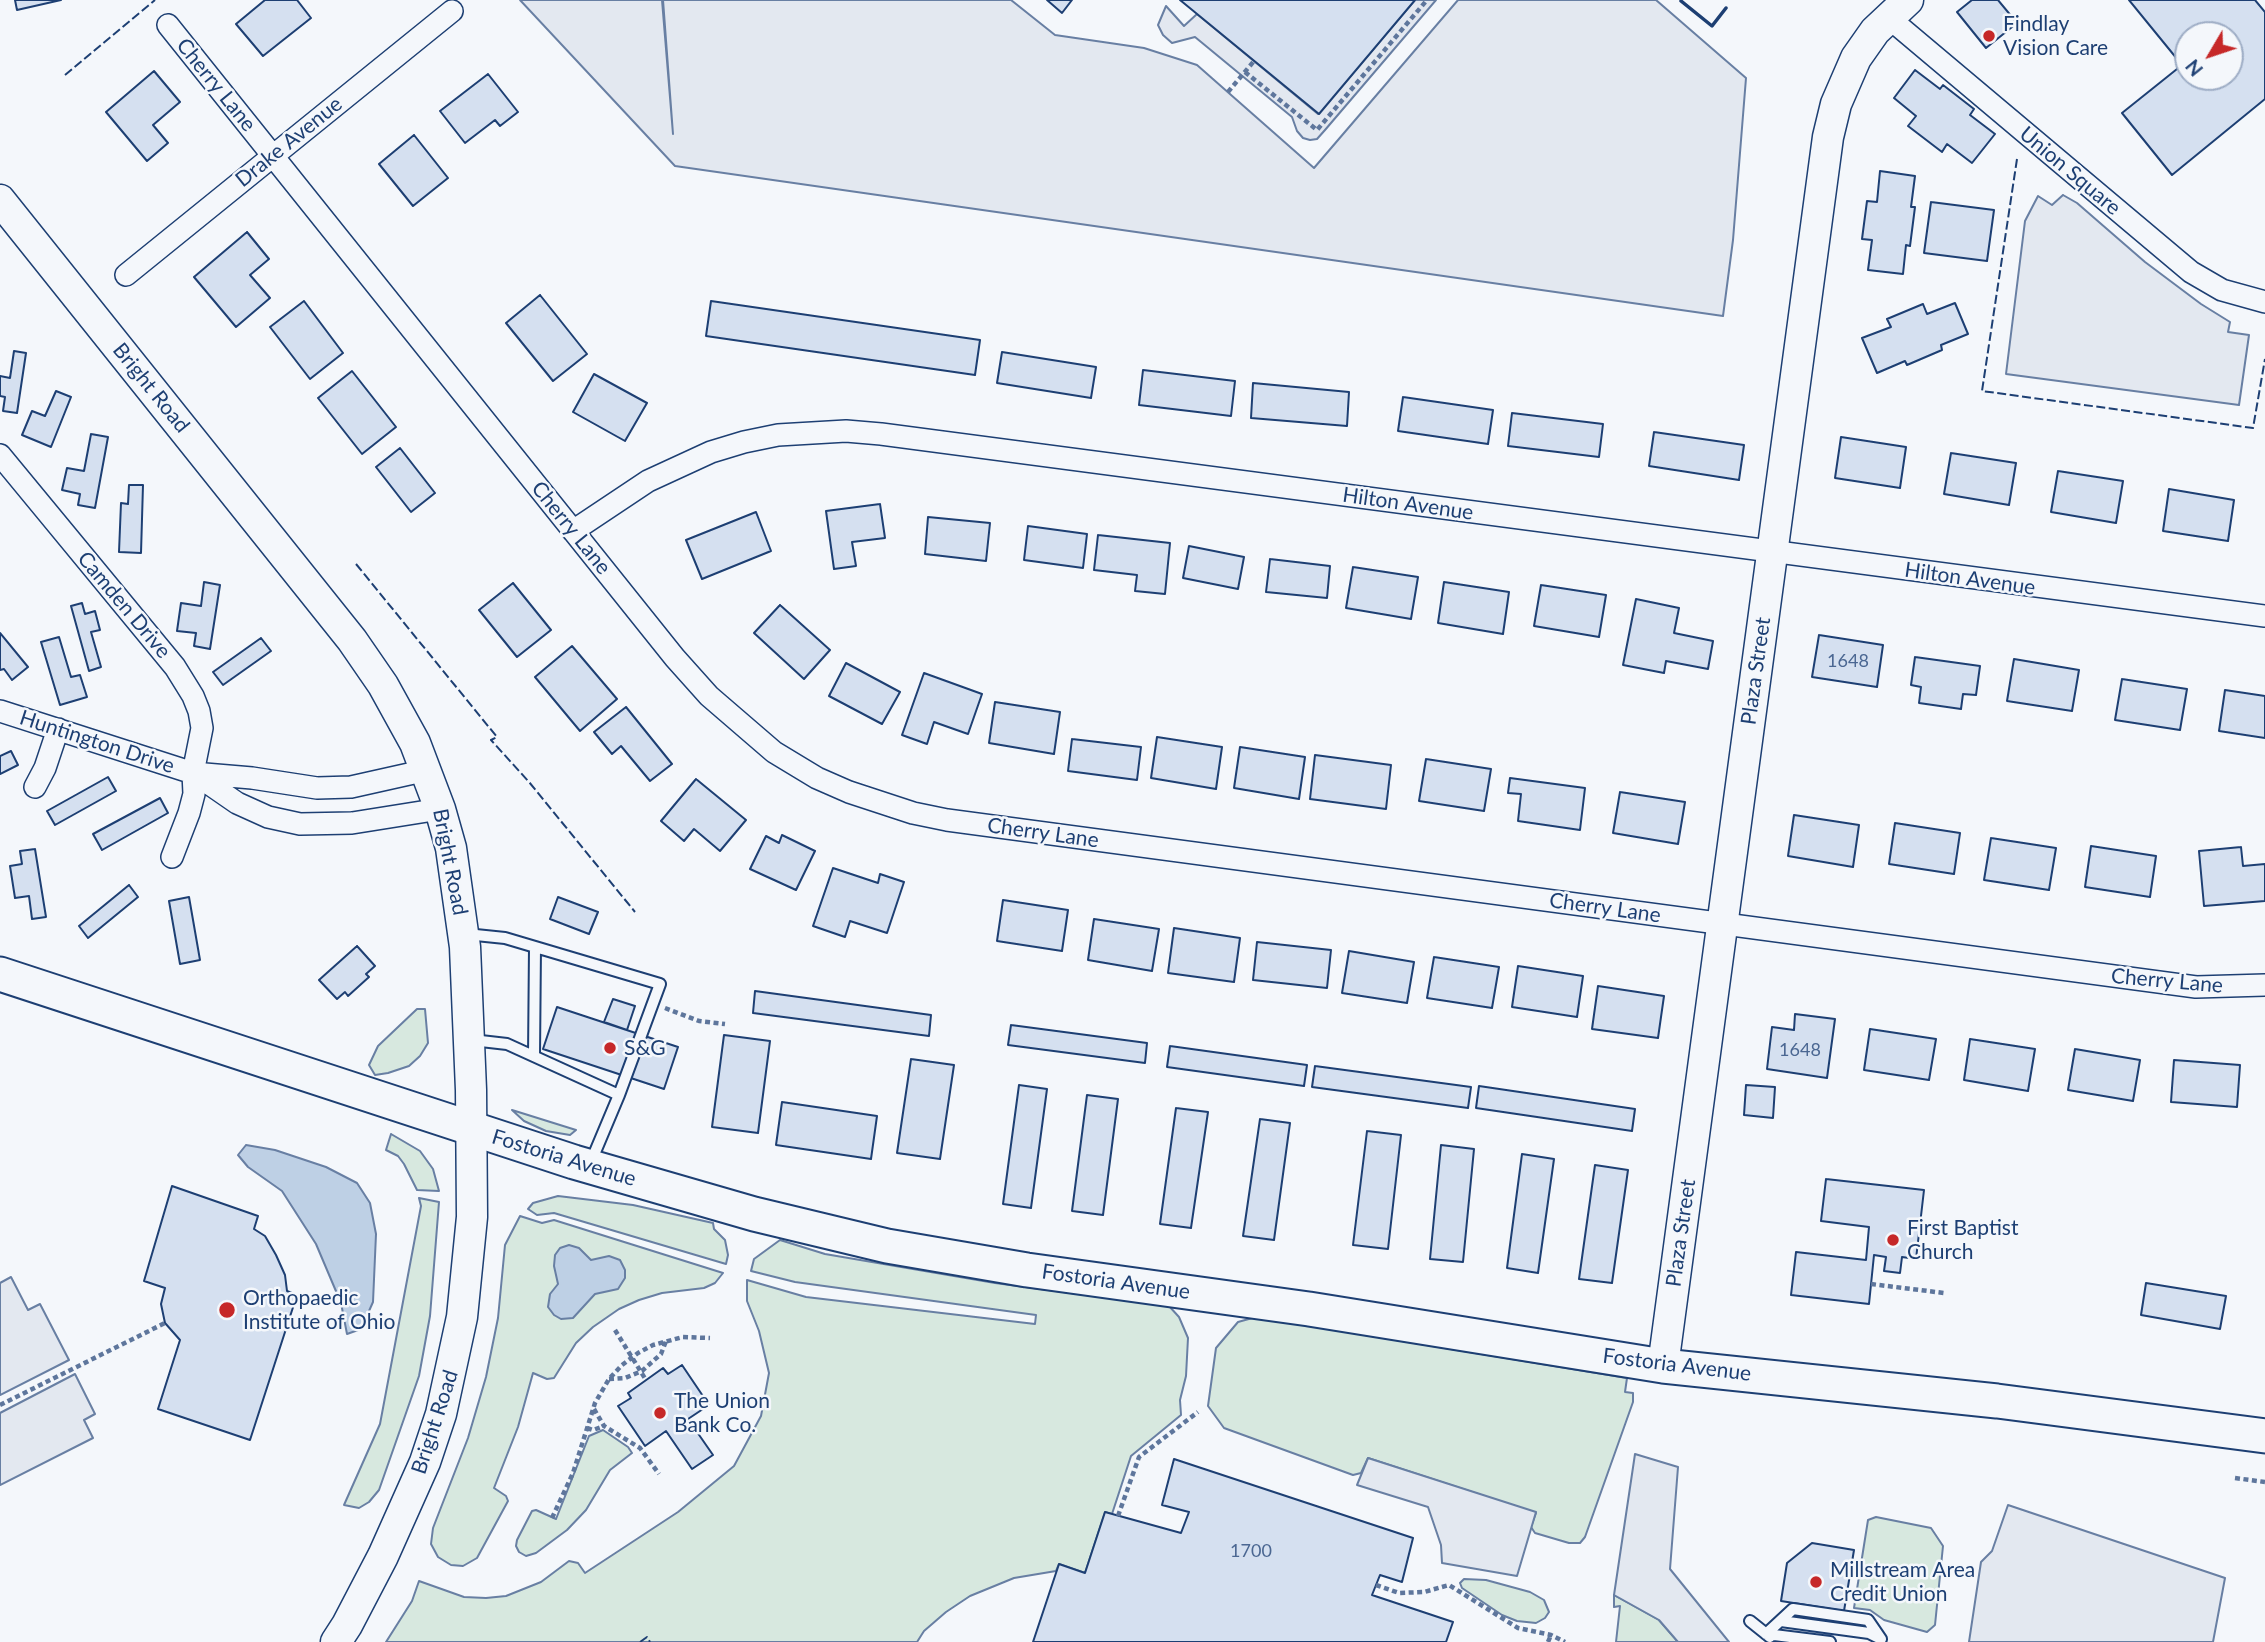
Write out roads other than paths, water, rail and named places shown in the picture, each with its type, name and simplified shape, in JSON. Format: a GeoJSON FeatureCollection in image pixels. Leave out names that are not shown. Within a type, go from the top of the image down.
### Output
{"type":"FeatureCollection","features":[{"type":"Feature","properties":{"kind":"main road","name":"Plaza Street"},"geometry":{"type":"LineString","coordinates":[[1663,1366],[1828,137],[1836,104],[1848,73],[1875,31],[1898,9]]}},
{"type":"Feature","properties":{"kind":"main road","name":"Bright Road"},"geometry":{"type":"LineString","coordinates":[[0,200],[352,640],[383,685],[415,743],[427,771],[451,848],[464,933],[470,1040],[472,1217],[468,1267],[453,1366],[425,1462],[383,1556],[336,1642]]}},
{"type":"Feature","properties":{"kind":"main road","name":"Fostoria Avenue"},"geometry":{"type":"LineString","coordinates":[[0,974],[589,1166],[754,1214],[887,1246],[1027,1270],[1309,1309],[1663,1366],[1997,1401],[2265,1436]]}},
{"type":"Feature","properties":{"kind":"street","name":"Union Square"},"geometry":{"type":"LineString","coordinates":[[1898,9],[2191,272],[2222,290],[2265,302]]}},
{"type":"Feature","properties":{"kind":"street","name":"Drake Avenue"},"geometry":{"type":"LineString","coordinates":[[126,275],[452,11]]}},
{"type":"Feature","properties":{"kind":"street","name":"Cherry Lane"},"geometry":{"type":"LineString","coordinates":[[168,25],[675,658],[734,720],[788,762],[849,792],[881,804],[947,820],[2196,987],[2265,985]]}},
{"type":"Feature","properties":{"kind":"street","name":"Hilton Avenue"},"geometry":{"type":"LineString","coordinates":[[573,531],[648,481],[711,452],[778,435],[846,431],[2265,616]]}},
{"type":"Feature","properties":{"kind":"street","name":"Camden Drive"},"geometry":{"type":"LineString","coordinates":[[0,455],[176,667],[194,695],[202,728],[194,773],[194,794],[172,857]]}},
{"type":"Feature","properties":{"kind":"street","name":"Huntington Drive"},"geometry":{"type":"LineString","coordinates":[[0,711],[194,773],[252,778],[317,789],[351,787],[427,771]]}},
{"type":"Feature","properties":{"kind":"street"},"geometry":{"type":"LineString","coordinates":[[35,787],[45,768],[58,729]]}},
{"type":"Feature","properties":{"kind":"street","name":"Huntington Drive"},"geometry":{"type":"LineString","coordinates":[[194,773],[237,803],[268,817],[300,824],[352,823],[440,809]]}},
{"type":"Feature","properties":{"kind":"lane"},"geometry":{"type":"LineString","coordinates":[[464,933],[505,938],[660,984],[619,1095],[589,1166]]}},
{"type":"Feature","properties":{"kind":"lane"},"geometry":{"type":"LineString","coordinates":[[534,1056],[535,947]]}},
{"type":"Feature","properties":{"kind":"lane"},"geometry":{"type":"LineString","coordinates":[[470,1040],[508,1044],[619,1095]]}},
{"type":"Feature","properties":{"kind":"lane"},"geometry":{"type":"LineString","coordinates":[[1766,1634],[1781,1620],[1869,1633],[1880,1641]]}},
{"type":"Feature","properties":{"kind":"lane"},"geometry":{"type":"LineString","coordinates":[[1750,1621],[1776,1642]]}},
{"type":"Feature","properties":{"kind":"lane"},"geometry":{"type":"LineString","coordinates":[[1766,1634],[1830,1642]]}},
{"type":"Feature","properties":{"kind":"water"},"geometry":{"type":"Polygon","coordinates":[[[246,1145],[275,1150],[326,1167],[357,1183],[370,1203],[376,1234],[373,1302],[361,1329],[347,1334],[341,1303],[316,1244],[282,1191],[248,1167],[238,1155],[246,1145]]]}},
{"type":"Feature","properties":{"kind":"water"},"geometry":{"type":"Polygon","coordinates":[[[569,1245],[579,1248],[591,1260],[609,1256],[620,1260],[625,1270],[625,1278],[618,1289],[595,1294],[573,1318],[561,1319],[548,1307],[550,1294],[558,1284],[554,1266],[555,1255],[560,1248],[569,1245]]]}},
{"type":"Feature","properties":{"kind":"place","name":"Findlay Vision Care"},"geometry":{"type":"Point","coordinates":[1989,36]}},
{"type":"Feature","properties":{"kind":"place","name":"S&G"},"geometry":{"type":"Point","coordinates":[610,1048]}},
{"type":"Feature","properties":{"kind":"place","name":"First Baptist Church"},"geometry":{"type":"Point","coordinates":[1893,1240]}},
{"type":"Feature","properties":{"kind":"place","name":"Orthopaedic Institute of Ohio"},"geometry":{"type":"Point","coordinates":[227,1310]}},
{"type":"Feature","properties":{"kind":"place","name":"The Union Bank Co."},"geometry":{"type":"Point","coordinates":[660,1413]}},
{"type":"Feature","properties":{"kind":"place","name":"Millstream Area Credit Union"},"geometry":{"type":"Point","coordinates":[1816,1582]}}]}
